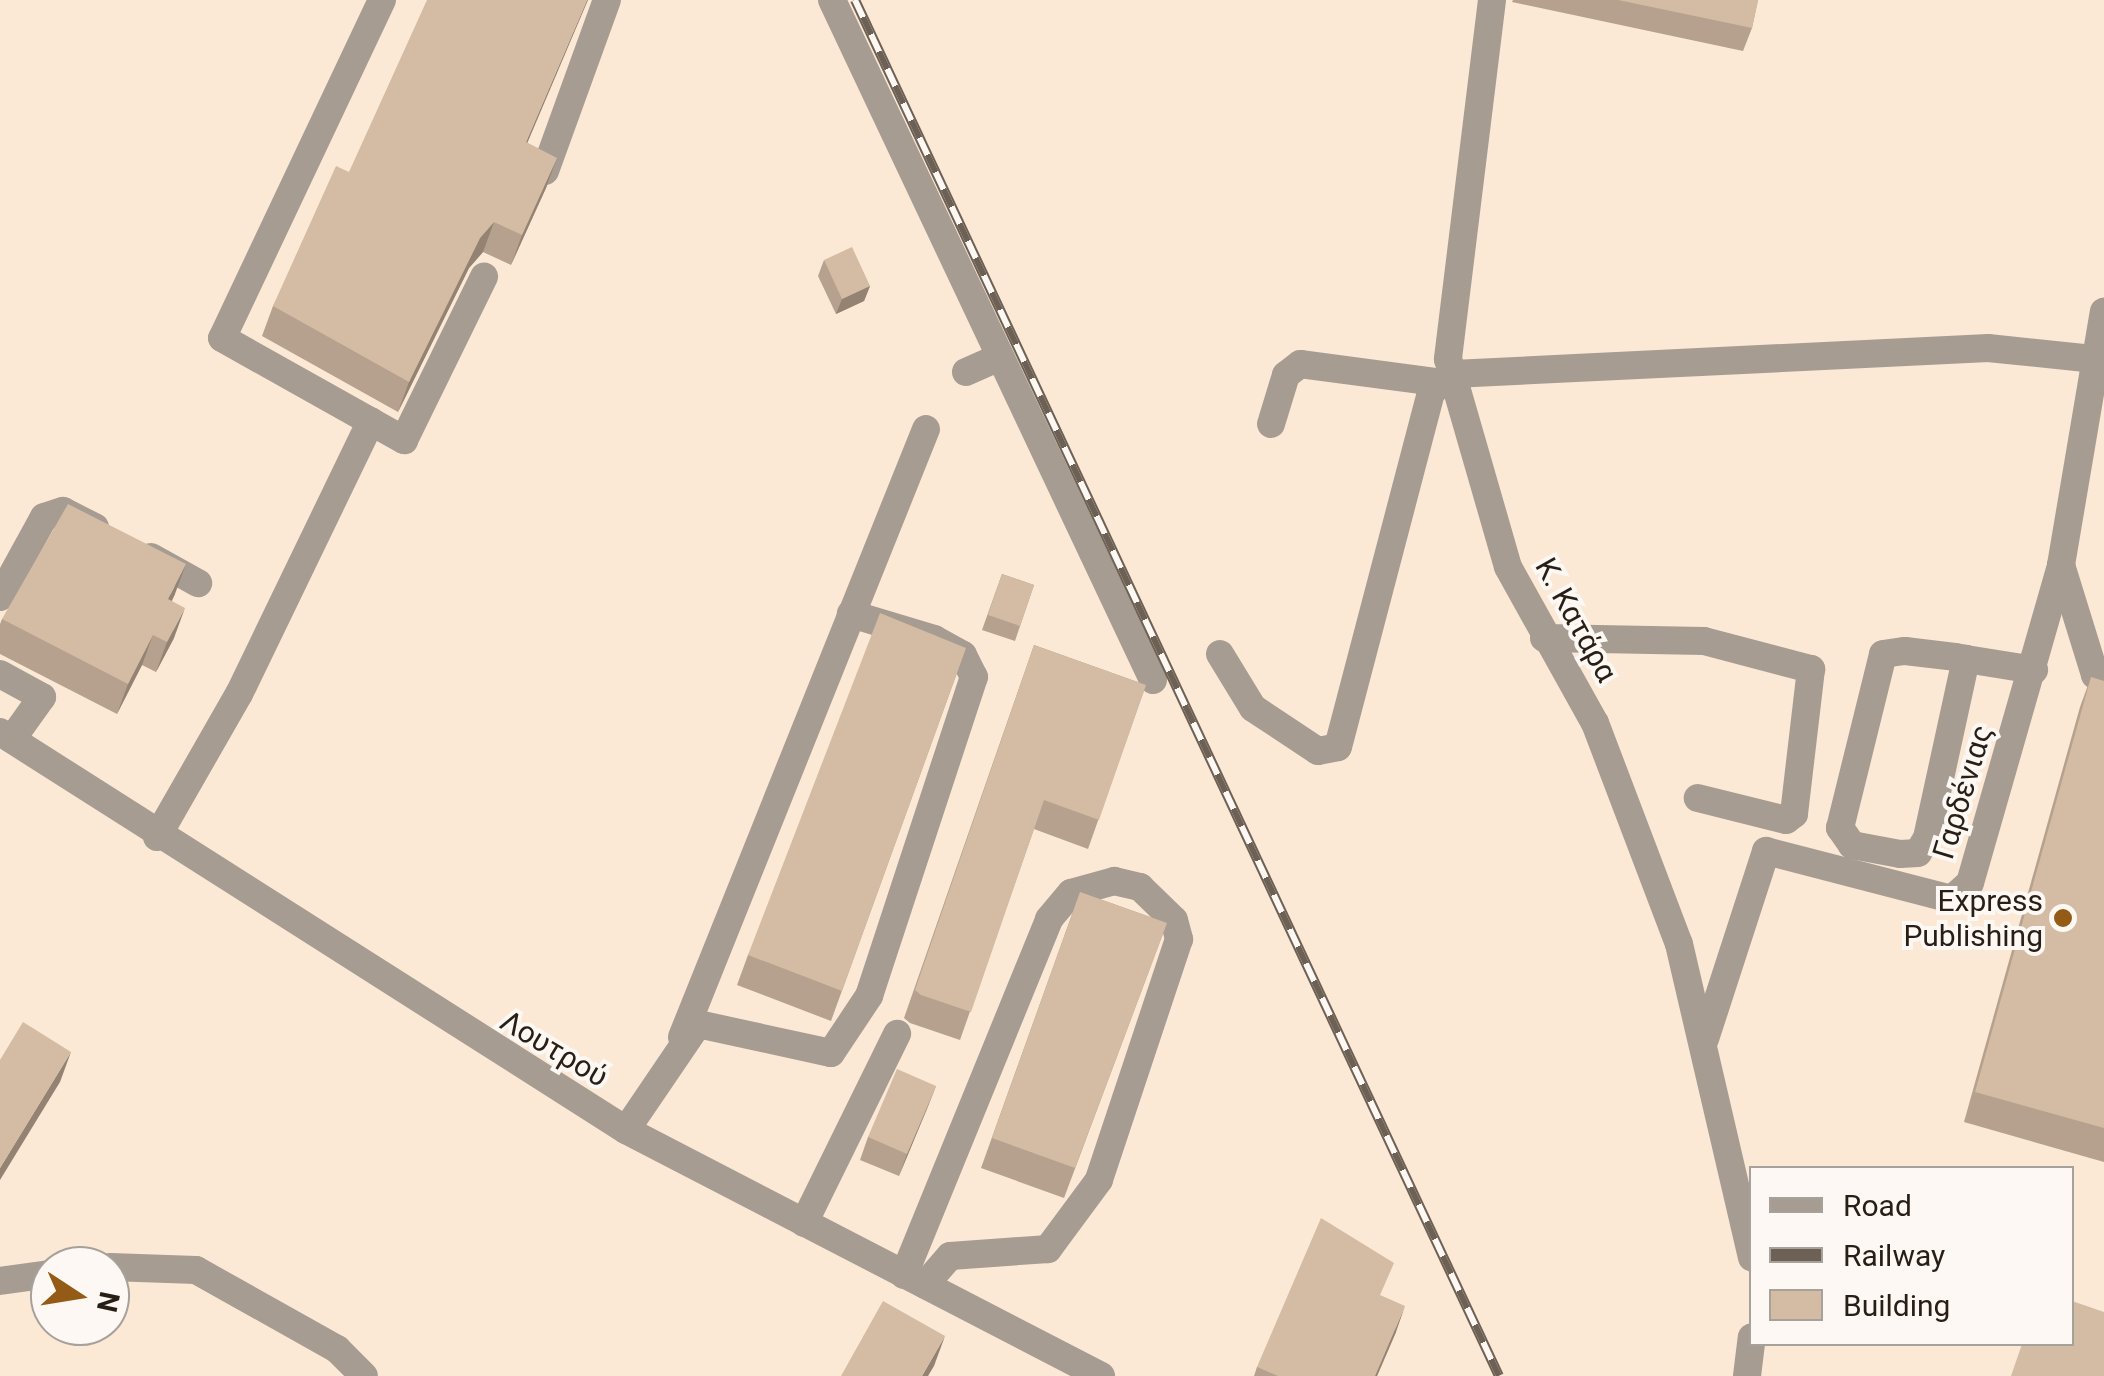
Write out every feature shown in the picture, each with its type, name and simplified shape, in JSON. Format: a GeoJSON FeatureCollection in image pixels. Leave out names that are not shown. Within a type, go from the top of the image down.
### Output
{"type":"FeatureCollection","features":[{"type":"Feature","properties":{"kind":"street"},"geometry":{"type":"LineString","coordinates":[[382,0],[222,338],[404,440],[484,277]]}},
{"type":"Feature","properties":{"kind":"street"},"geometry":{"type":"LineString","coordinates":[[545,171],[607,0]]}},
{"type":"Feature","properties":{"kind":"street"},"geometry":{"type":"LineString","coordinates":[[832,0],[1153,680]]}},
{"type":"Feature","properties":{"kind":"street","name":"Κ. Κατάρα"},"geometry":{"type":"LineString","coordinates":[[1492,0],[1444,378],[1508,567],[1608,755],[1704,1040],[1749,1244]]}},
{"type":"Feature","properties":{"kind":"street","name":"Γαρδένιας"},"geometry":{"type":"LineString","coordinates":[[1704,1040],[1766,851],[1952,899],[1970,883],[2061,565],[2100,360],[2104,312]]}},
{"type":"Feature","properties":{"kind":"street"},"geometry":{"type":"LineString","coordinates":[[1271,424],[1286,375],[1300,364],[1444,378],[1988,348],[2100,360]]}},
{"type":"Feature","properties":{"kind":"street"},"geometry":{"type":"LineString","coordinates":[[966,372],[1000,357]]}},
{"type":"Feature","properties":{"kind":"street"},"geometry":{"type":"LineString","coordinates":[[1220,654],[1253,708],[1318,751],[1338,746],[1444,378]]}},
{"type":"Feature","properties":{"kind":"street"},"geometry":{"type":"LineString","coordinates":[[157,837],[239,694],[370,421]]}},
{"type":"Feature","properties":{"kind":"street"},"geometry":{"type":"LineString","coordinates":[[626,1130],[682,1037],[926,429]]}},
{"type":"Feature","properties":{"kind":"street"},"geometry":{"type":"LineString","coordinates":[[0,597],[36,526],[63,511],[198,583]]}},
{"type":"Feature","properties":{"kind":"street"},"geometry":{"type":"LineString","coordinates":[[2061,565],[2095,675],[2104,679]]}},
{"type":"Feature","properties":{"kind":"street"},"geometry":{"type":"LineString","coordinates":[[682,1037],[713,1023],[831,1053],[843,1046],[882,966],[974,677],[964,655],[934,640],[852,614]]}},
{"type":"Feature","properties":{"kind":"street"},"geometry":{"type":"LineString","coordinates":[[1544,638],[1704,641],[1811,669],[1794,814],[1786,820],[1698,798]]}},
{"type":"Feature","properties":{"kind":"street"},"geometry":{"type":"LineString","coordinates":[[1966,658],[1927,838],[1918,852],[1900,854],[1852,845],[1840,828],[1873,669],[1883,654],[1904,651],[1966,658],[2034,670]]}},
{"type":"Feature","properties":{"kind":"street"},"geometry":{"type":"LineString","coordinates":[[0,674],[42,697],[6,736]]}},
{"type":"Feature","properties":{"kind":"street","name":"Λουτρού"},"geometry":{"type":"LineString","coordinates":[[6,736],[157,837],[626,1130],[1101,1376]]}},
{"type":"Feature","properties":{"kind":"street"},"geometry":{"type":"LineString","coordinates":[[1114,881],[1140,887],[1174,920],[1178,940],[1099,1180],[1048,1249],[950,1256],[915,1280],[1049,918],[1071,893],[1114,881]]}},
{"type":"Feature","properties":{"kind":"street"},"geometry":{"type":"LineString","coordinates":[[804,1223],[897,1034]]}},
{"type":"Feature","properties":{"kind":"street"},"geometry":{"type":"LineString","coordinates":[[130,1268],[196,1270],[337,1349],[364,1376]]}},
{"type":"Feature","properties":{"kind":"street"},"geometry":{"type":"LineString","coordinates":[[0,1280],[30,1276]]}},
{"type":"Feature","properties":{"kind":"street"},"geometry":{"type":"LineString","coordinates":[[1746,1376],[1751,1346]]}},
{"type":"Feature","properties":{"kind":"building"},"geometry":{"type":"Polygon","coordinates":[[[427,0],[587,0],[526,142],[557,158],[522,235],[494,222],[480,238],[409,382],[273,306],[336,166],[349,172],[427,0]]]}},
{"type":"Feature","properties":{"kind":"building"},"geometry":{"type":"Polygon","coordinates":[[[1618,0],[1758,0],[1752,28],[1618,0]]]}},
{"type":"Feature","properties":{"kind":"building"},"geometry":{"type":"Polygon","coordinates":[[[852,247],[870,286],[842,299],[824,260],[852,247]]]}},
{"type":"Feature","properties":{"kind":"building"},"geometry":{"type":"Polygon","coordinates":[[[68,504],[186,564],[168,599],[185,608],[167,642],[153,635],[128,684],[2,619],[68,504]]]}},
{"type":"Feature","properties":{"kind":"building"},"geometry":{"type":"Polygon","coordinates":[[[1002,574],[1034,585],[1020,626],[988,615],[1002,574]]]}},
{"type":"Feature","properties":{"kind":"building"},"geometry":{"type":"Polygon","coordinates":[[[880,613],[966,648],[842,991],[748,955],[880,613]]]}},
{"type":"Feature","properties":{"kind":"building"},"geometry":{"type":"Polygon","coordinates":[[[1034,645],[1146,685],[1099,820],[1044,800],[971,1012],[915,990],[1034,645]]]}},
{"type":"Feature","properties":{"kind":"building","name":"Express Publishing"},"geometry":{"type":"Polygon","coordinates":[[[2091,677],[2104,681],[2104,1128],[1975,1092],[2091,677]]]}},
{"type":"Feature","properties":{"kind":"building"},"geometry":{"type":"Polygon","coordinates":[[[1080,892],[1167,923],[1075,1168],[992,1138],[1080,892]]]}},
{"type":"Feature","properties":{"kind":"building"},"geometry":{"type":"Polygon","coordinates":[[[23,1022],[71,1052],[0,1168],[0,1060],[23,1022]]]}},
{"type":"Feature","properties":{"kind":"building"},"geometry":{"type":"Polygon","coordinates":[[[897,1069],[936,1086],[907,1154],[868,1137],[897,1069]]]}},
{"type":"Feature","properties":{"kind":"building"},"geometry":{"type":"Polygon","coordinates":[[[1321,1218],[1394,1263],[1380,1295],[1405,1306],[1375,1376],[1278,1376],[1257,1367],[1321,1218]]]}},
{"type":"Feature","properties":{"kind":"building"},"geometry":{"type":"Polygon","coordinates":[[[883,1301],[945,1336],[922,1376],[841,1376],[883,1301]]]}},
{"type":"Feature","properties":{"kind":"building"},"geometry":{"type":"Polygon","coordinates":[[[2074,1302],[2104,1312],[2104,1376],[2011,1376],[2021,1346],[2074,1346],[2074,1302]]]}},
{"type":"Feature","properties":{"kind":"railway"},"geometry":{"type":"LineString","coordinates":[[855,0],[1499,1376]]}},
{"type":"Feature","properties":{"kind":"place","name":"Express Publishing"},"geometry":{"type":"Point","coordinates":[2063,918]}}]}
